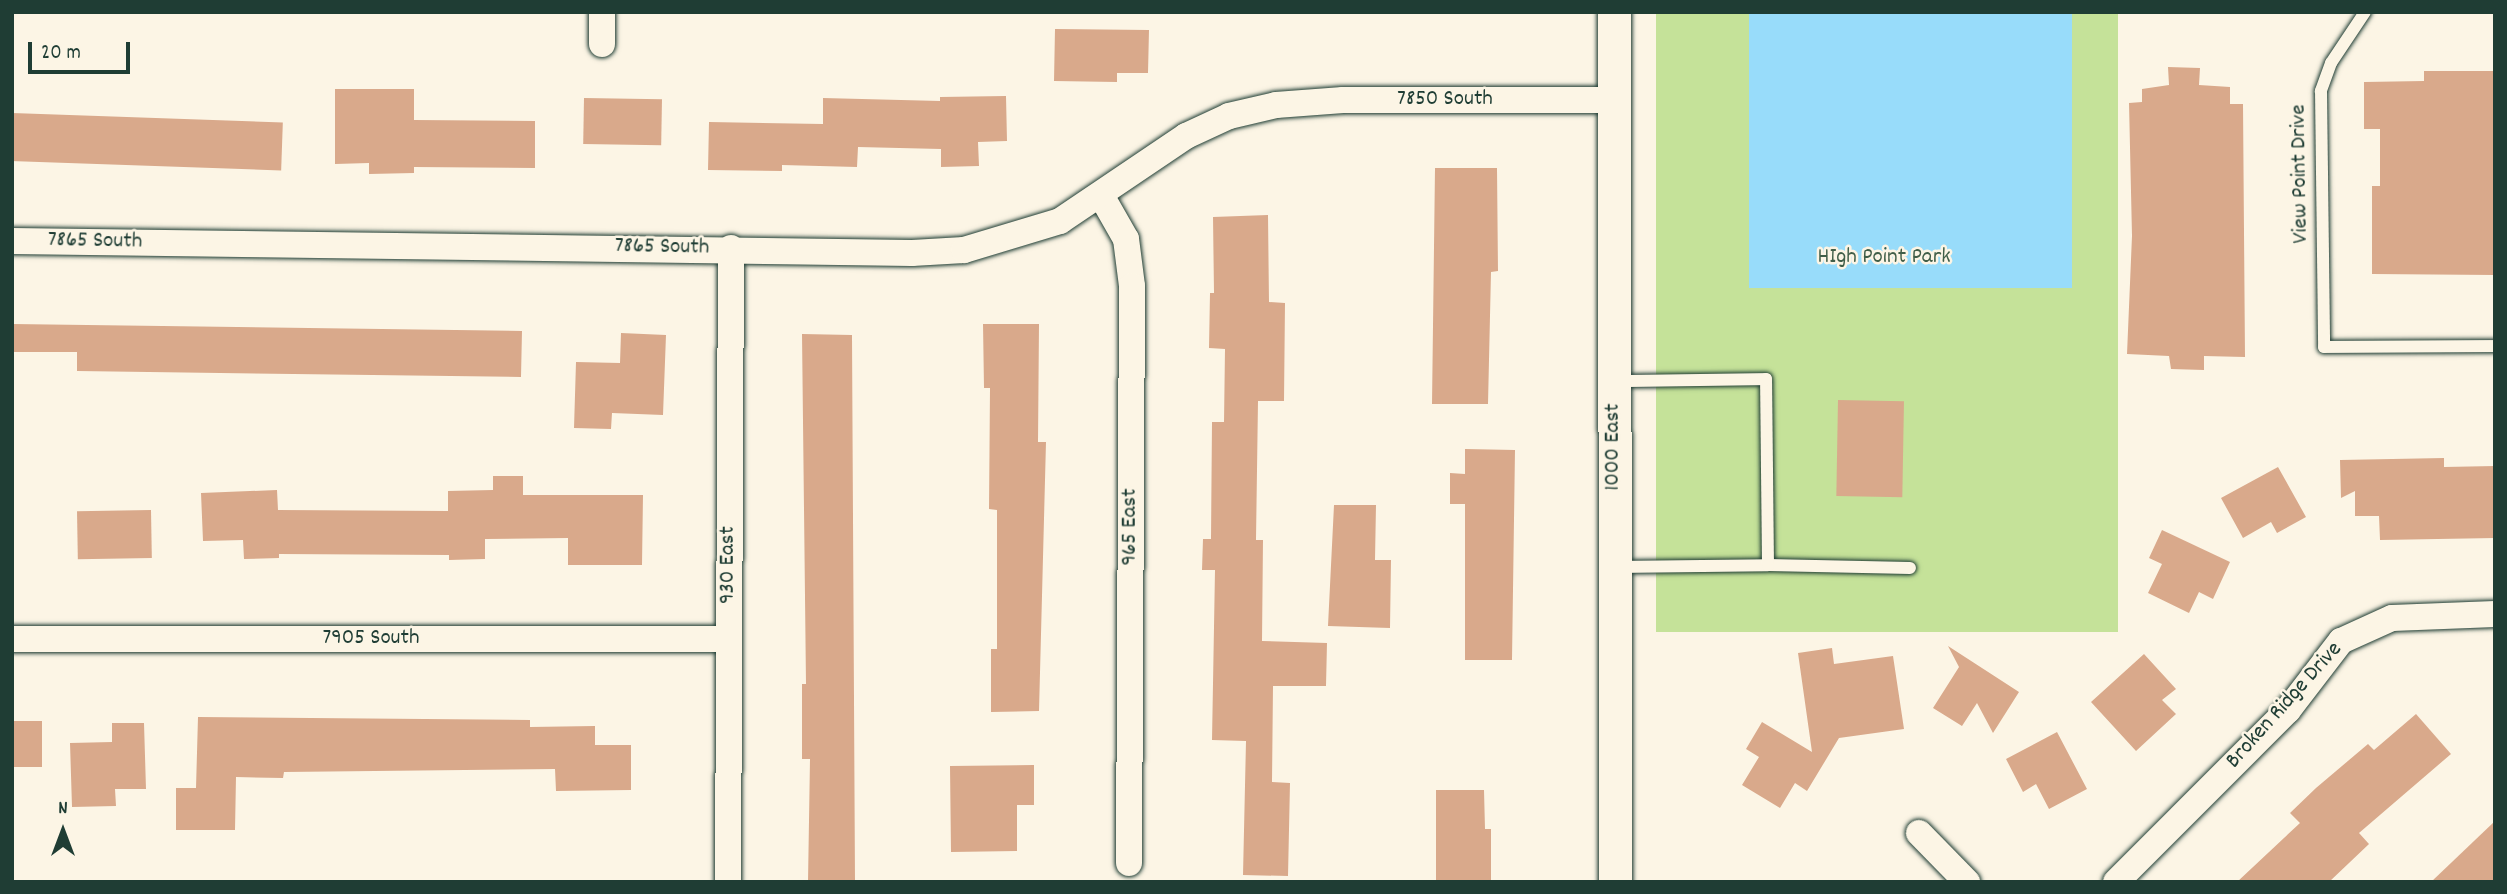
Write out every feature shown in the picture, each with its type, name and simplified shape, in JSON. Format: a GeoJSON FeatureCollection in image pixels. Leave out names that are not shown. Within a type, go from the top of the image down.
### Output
{"type":"FeatureCollection","features":[{"type":"Feature","properties":{"kind":"street"},"geometry":{"type":"LineString","coordinates":[[602,12],[602,44]]}},
{"type":"Feature","properties":{"kind":"street","name":"1000 East"},"geometry":{"type":"LineString","coordinates":[[1614,12],[1615,882]]}},
{"type":"Feature","properties":{"kind":"street","name":"7850 South"},"geometry":{"type":"LineString","coordinates":[[1276,104],[1343,100],[1614,100]]}},
{"type":"Feature","properties":{"kind":"street","name":"7865 South"},"geometry":{"type":"LineString","coordinates":[[12,241],[731,248],[912,253],[964,250],[1060,221],[1102,197],[1186,136],[1229,116],[1276,104]]}},
{"type":"Feature","properties":{"kind":"street","name":"965 East"},"geometry":{"type":"LineString","coordinates":[[1102,197],[1126,240],[1132,286],[1129,863]]}},
{"type":"Feature","properties":{"kind":"street","name":"930 East"},"geometry":{"type":"LineString","coordinates":[[728,882],[731,248]]}},
{"type":"Feature","properties":{"kind":"street","name":"Broken Ridge Drive"},"geometry":{"type":"LineString","coordinates":[[2116,882],[2288,710],[2341,641],[2392,618],[2495,614]]}},
{"type":"Feature","properties":{"kind":"street","name":"7905 South"},"geometry":{"type":"LineString","coordinates":[[12,639],[729,639]]}},
{"type":"Feature","properties":{"kind":"street"},"geometry":{"type":"LineString","coordinates":[[1919,833],[1967,882]]}},
{"type":"Feature","properties":{"kind":"lane","name":"View Point Drive"},"geometry":{"type":"LineString","coordinates":[[2365,12],[2331,63],[2321,90],[2324,347],[2495,346]]}},
{"type":"Feature","properties":{"kind":"lane"},"geometry":{"type":"LineString","coordinates":[[1614,381],[1766,379],[1768,565]]}},
{"type":"Feature","properties":{"kind":"lane"},"geometry":{"type":"LineString","coordinates":[[1615,567],[1768,565],[1910,568]]}},
{"type":"Feature","properties":{"kind":"green space","name":"HIgh Point Park"},"geometry":{"type":"Polygon","coordinates":[[[1656,12],[2118,12],[2118,632],[1656,632],[1656,12]]]}},
{"type":"Feature","properties":{"kind":"water"},"geometry":{"type":"Polygon","coordinates":[[[1749,12],[2072,12],[2072,288],[1749,288],[1749,12]]]}},
{"type":"Feature","properties":{"kind":"building"},"geometry":{"type":"Polygon","coordinates":[[[1055,29],[1149,30],[1148,73],[1117,73],[1117,82],[1054,81],[1055,29]]]}},
{"type":"Feature","properties":{"kind":"building"},"geometry":{"type":"Polygon","coordinates":[[[2168,67],[2200,68],[2199,85],[2230,87],[2230,104],[2243,104],[2245,357],[2204,356],[2204,370],[2171,369],[2169,356],[2127,354],[2132,236],[2129,103],[2142,102],[2142,89],[2169,85],[2168,67]]]}},
{"type":"Feature","properties":{"kind":"building"},"geometry":{"type":"Polygon","coordinates":[[[2424,71],[2495,71],[2495,275],[2372,274],[2372,186],[2380,186],[2380,129],[2364,129],[2364,82],[2424,81],[2424,71]]]}},
{"type":"Feature","properties":{"kind":"building"},"geometry":{"type":"Polygon","coordinates":[[[335,89],[414,89],[414,120],[535,121],[535,168],[414,167],[414,173],[369,174],[369,163],[335,164],[335,89]]]}},
{"type":"Feature","properties":{"kind":"building"},"geometry":{"type":"Polygon","coordinates":[[[1006,96],[1007,141],[978,142],[979,166],[941,167],[941,149],[858,147],[857,167],[782,165],[782,171],[708,170],[709,122],[823,124],[823,98],[940,101],[940,97],[1006,96]]]}},
{"type":"Feature","properties":{"kind":"building"},"geometry":{"type":"Polygon","coordinates":[[[584,98],[662,99],[661,145],[583,144],[584,98]]]}},
{"type":"Feature","properties":{"kind":"building"},"geometry":{"type":"Polygon","coordinates":[[[12,113],[283,122],[281,170],[12,161],[12,113]]]}},
{"type":"Feature","properties":{"kind":"building"},"geometry":{"type":"Polygon","coordinates":[[[1435,168],[1497,168],[1498,271],[1491,272],[1488,404],[1432,404],[1435,168]]]}},
{"type":"Feature","properties":{"kind":"building"},"geometry":{"type":"Polygon","coordinates":[[[1268,215],[1269,302],[1285,303],[1284,401],[1258,401],[1256,540],[1263,540],[1262,641],[1327,643],[1326,686],[1273,686],[1272,782],[1290,783],[1288,876],[1243,875],[1246,741],[1212,740],[1215,570],[1202,570],[1203,539],[1211,539],[1212,422],[1224,422],[1225,349],[1209,348],[1210,293],[1214,293],[1213,217],[1268,215]]]}},
{"type":"Feature","properties":{"kind":"building"},"geometry":{"type":"Polygon","coordinates":[[[12,324],[522,331],[521,377],[77,371],[77,352],[12,352],[12,324]]]}},
{"type":"Feature","properties":{"kind":"building"},"geometry":{"type":"Polygon","coordinates":[[[983,324],[1039,324],[1038,442],[1046,442],[1039,711],[991,712],[991,649],[997,649],[997,510],[989,509],[990,388],[984,388],[983,324]]]}},
{"type":"Feature","properties":{"kind":"building"},"geometry":{"type":"Polygon","coordinates":[[[621,333],[666,335],[663,415],[612,413],[611,429],[574,428],[576,362],[620,363],[621,333]]]}},
{"type":"Feature","properties":{"kind":"building"},"geometry":{"type":"Polygon","coordinates":[[[802,334],[852,335],[855,882],[808,882],[810,759],[802,759],[802,684],[806,684],[802,334]]]}},
{"type":"Feature","properties":{"kind":"building"},"geometry":{"type":"Polygon","coordinates":[[[1838,400],[1904,401],[1902,497],[1836,496],[1838,400]]]}},
{"type":"Feature","properties":{"kind":"building"},"geometry":{"type":"Polygon","coordinates":[[[1465,449],[1515,450],[1512,660],[1465,660],[1465,504],[1450,504],[1450,473],[1465,474],[1465,449]]]}},
{"type":"Feature","properties":{"kind":"building"},"geometry":{"type":"Polygon","coordinates":[[[2444,458],[2444,467],[2495,466],[2495,538],[2380,540],[2379,516],[2355,516],[2355,491],[2341,498],[2340,460],[2444,458]]]}},
{"type":"Feature","properties":{"kind":"building"},"geometry":{"type":"Polygon","coordinates":[[[2278,467],[2306,517],[2277,533],[2271,522],[2243,538],[2221,498],[2278,467]]]}},
{"type":"Feature","properties":{"kind":"building"},"geometry":{"type":"Polygon","coordinates":[[[493,476],[523,476],[523,495],[643,495],[642,565],[568,565],[568,538],[485,539],[485,559],[449,560],[449,555],[279,554],[279,558],[244,559],[243,540],[203,541],[201,493],[277,490],[278,510],[448,511],[448,491],[493,490],[493,476]]]}},
{"type":"Feature","properties":{"kind":"building"},"geometry":{"type":"Polygon","coordinates":[[[1334,505],[1376,505],[1375,560],[1391,560],[1390,628],[1328,626],[1334,505]]]}},
{"type":"Feature","properties":{"kind":"building"},"geometry":{"type":"Polygon","coordinates":[[[151,510],[152,558],[78,559],[77,511],[151,510]]]}},
{"type":"Feature","properties":{"kind":"building"},"geometry":{"type":"Polygon","coordinates":[[[2162,530],[2230,562],[2213,599],[2199,592],[2189,613],[2148,593],[2162,564],[2149,558],[2162,530]]]}},
{"type":"Feature","properties":{"kind":"building"},"geometry":{"type":"Polygon","coordinates":[[[1948,646],[2019,692],[1993,733],[1977,703],[1962,726],[1933,708],[1959,667],[1948,646]]]}},
{"type":"Feature","properties":{"kind":"building"},"geometry":{"type":"Polygon","coordinates":[[[1832,648],[1834,664],[1893,656],[1904,729],[1839,738],[1807,791],[1795,783],[1780,808],[1742,785],[1759,757],[1746,749],[1762,722],[1812,752],[1798,653],[1832,648]]]}},
{"type":"Feature","properties":{"kind":"building"},"geometry":{"type":"Polygon","coordinates":[[[2144,654],[2176,689],[2162,700],[2176,714],[2136,751],[2091,702],[2144,654]]]}},
{"type":"Feature","properties":{"kind":"building"},"geometry":{"type":"Polygon","coordinates":[[[2416,714],[2451,754],[2359,833],[2369,844],[2329,882],[2237,882],[2300,823],[2290,813],[2316,788],[2368,744],[2374,750],[2416,714]]]}},
{"type":"Feature","properties":{"kind":"building"},"geometry":{"type":"Polygon","coordinates":[[[198,717],[530,720],[530,727],[595,726],[595,745],[631,745],[631,790],[556,791],[555,769],[284,772],[283,778],[236,777],[235,830],[176,830],[176,788],[196,788],[198,717]]]}},
{"type":"Feature","properties":{"kind":"building"},"geometry":{"type":"Polygon","coordinates":[[[12,721],[42,721],[42,767],[12,767],[12,721]]]}},
{"type":"Feature","properties":{"kind":"building"},"geometry":{"type":"Polygon","coordinates":[[[112,723],[144,723],[146,789],[115,789],[116,806],[72,807],[70,743],[112,742],[112,723]]]}},
{"type":"Feature","properties":{"kind":"building"},"geometry":{"type":"Polygon","coordinates":[[[2057,732],[2087,789],[2049,809],[2036,784],[2023,792],[2006,759],[2057,732]]]}},
{"type":"Feature","properties":{"kind":"building"},"geometry":{"type":"Polygon","coordinates":[[[1034,765],[1034,805],[1017,805],[1017,851],[951,852],[950,766],[1034,765]]]}},
{"type":"Feature","properties":{"kind":"building"},"geometry":{"type":"Polygon","coordinates":[[[1436,790],[1484,790],[1485,829],[1491,829],[1491,882],[1436,882],[1436,790]]]}},
{"type":"Feature","properties":{"kind":"building"},"geometry":{"type":"Polygon","coordinates":[[[2495,821],[2495,882],[2431,882],[2495,821]]]}}]}
